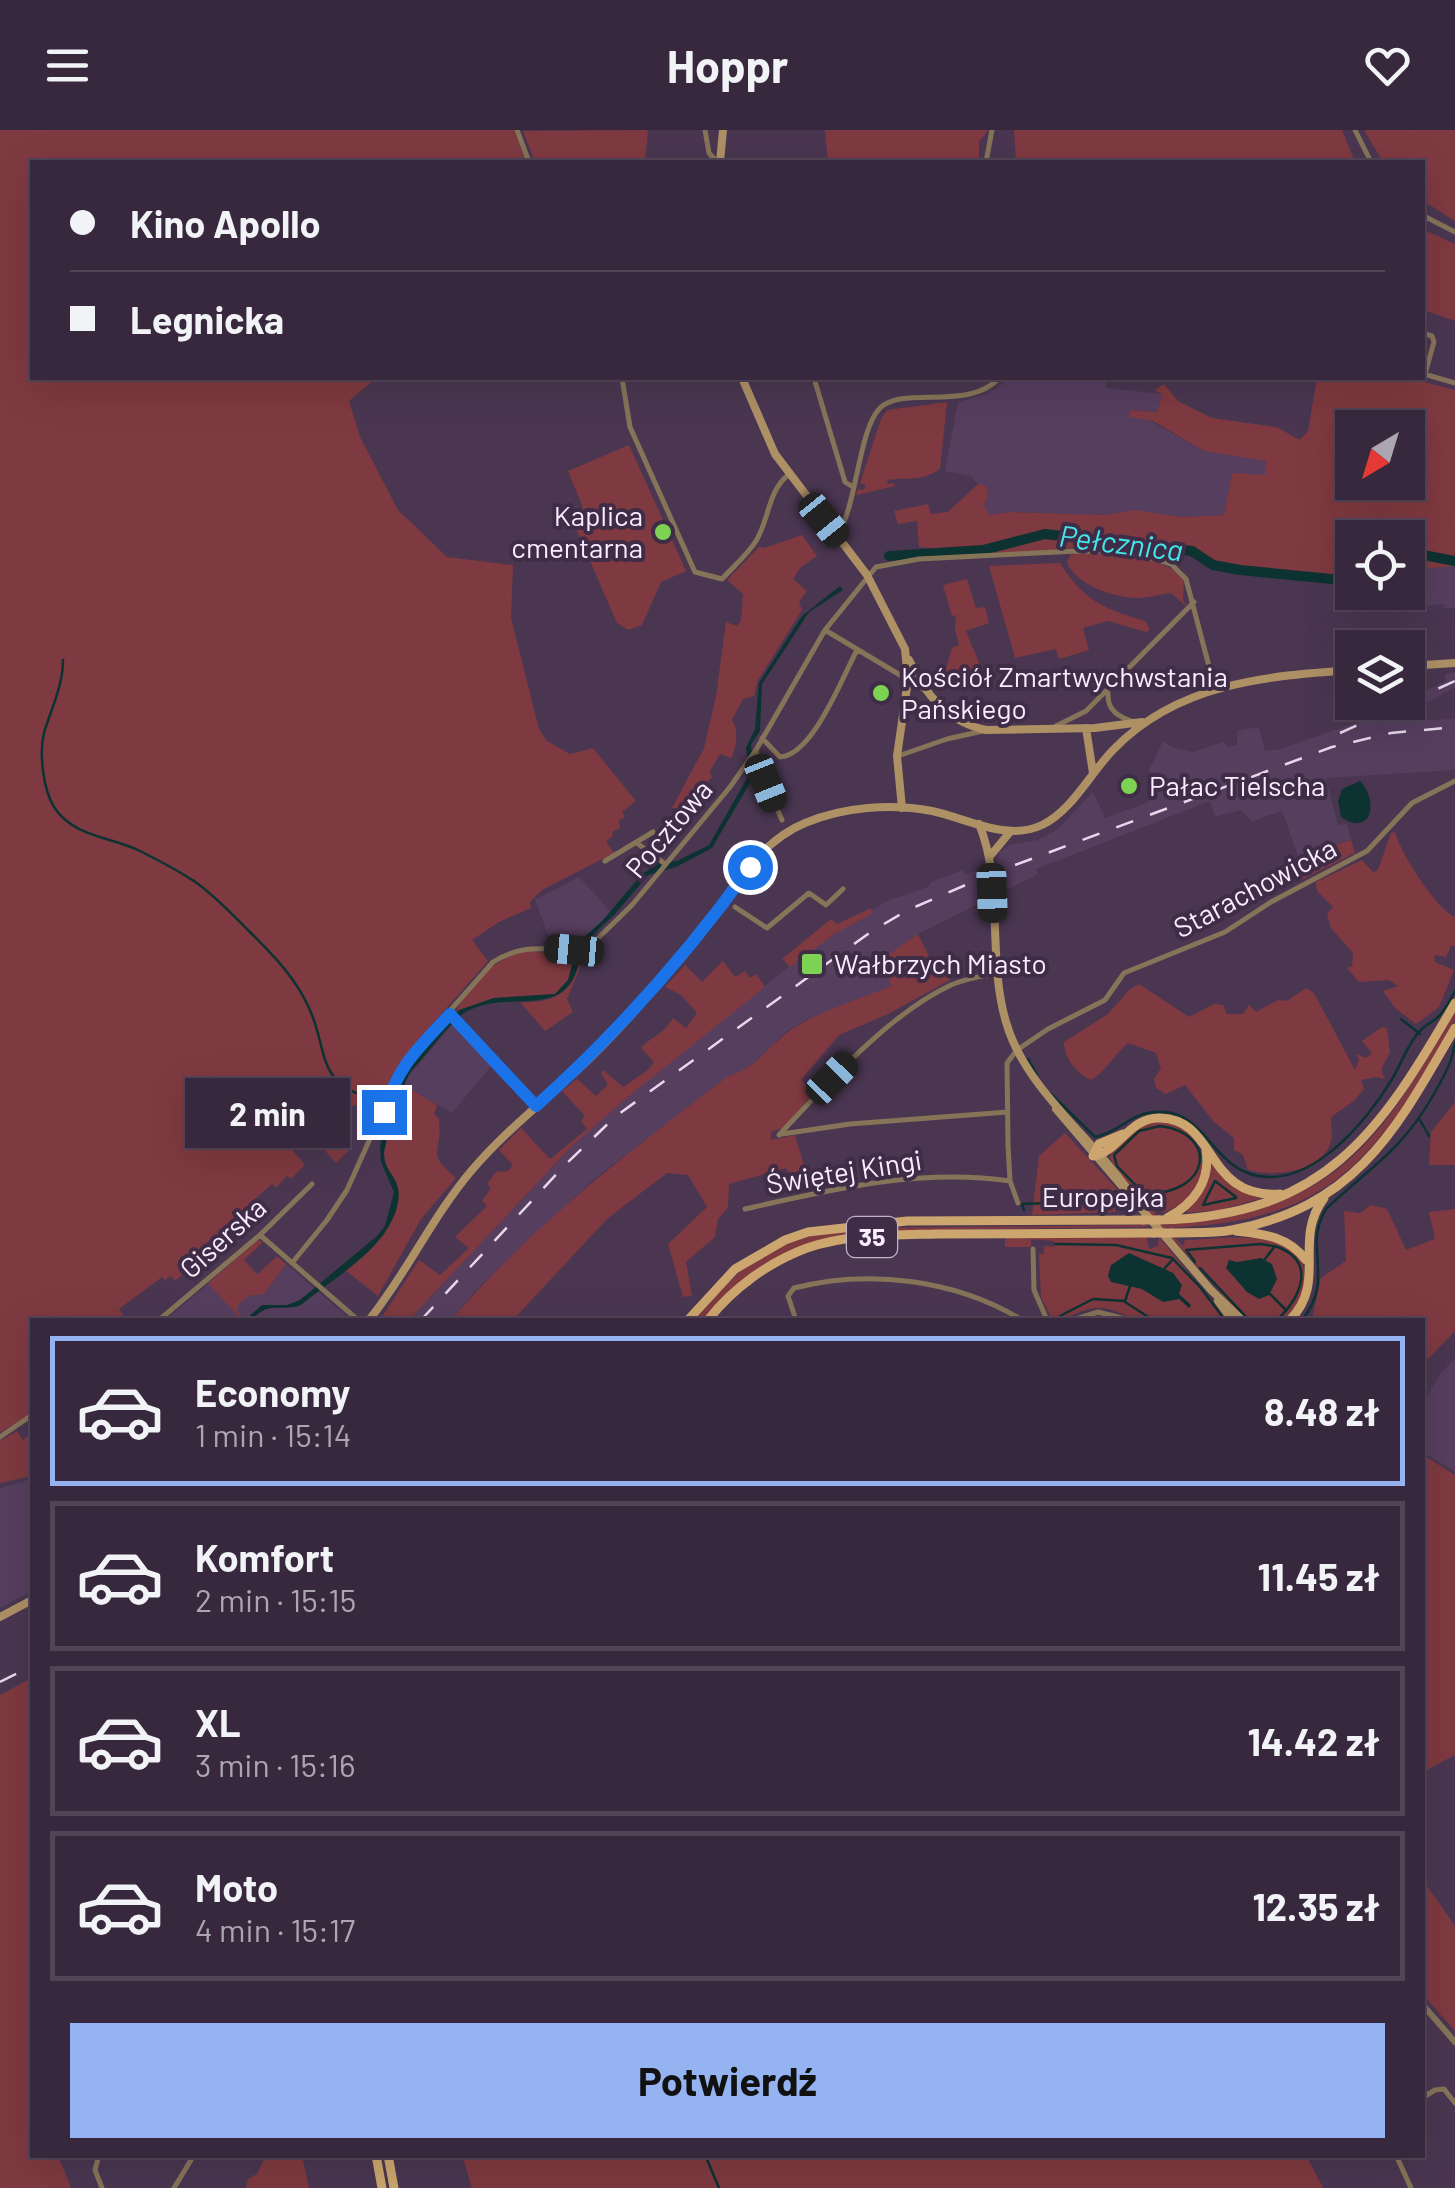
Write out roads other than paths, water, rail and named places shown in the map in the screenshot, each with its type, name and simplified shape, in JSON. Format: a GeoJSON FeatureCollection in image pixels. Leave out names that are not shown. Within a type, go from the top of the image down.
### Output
{"type":"FeatureCollection","features":[{"type":"Feature","properties":{"kind":"main road"},"geometry":{"type":"LineString","coordinates":[[718,160],[723,130]]}},
{"type":"Feature","properties":{"kind":"main road"},"geometry":{"type":"LineString","coordinates":[[743,380],[760,425],[788,475],[867,575],[924,690],[946,712],[968,726],[986,730],[1137,723],[1214,689],[1274,676],[1335,671]]}},
{"type":"Feature","properties":{"kind":"main road"},"geometry":{"type":"LineString","coordinates":[[902,808],[897,756],[908,680],[907,656]]}},
{"type":"Feature","properties":{"kind":"main road"},"geometry":{"type":"LineString","coordinates":[[1425,665],[1455,662]]}},
{"type":"Feature","properties":{"kind":"main road"},"geometry":{"type":"LineString","coordinates":[[370,1318],[455,1190],[494,1145],[598,1050],[682,956],[769,844],[798,826],[836,813],[902,808],[932,811],[1011,831],[1034,828],[1049,821],[1114,749],[1150,719]]}},
{"type":"Feature","properties":{"kind":"main road"},"geometry":{"type":"LineString","coordinates":[[1086,728],[1093,772]]}},
{"type":"Feature","properties":{"kind":"main road"},"geometry":{"type":"LineString","coordinates":[[979,824],[990,855],[997,973],[1006,1022],[1018,1050],[1051,1100],[1231,1318]]}},
{"type":"Feature","properties":{"kind":"main road"},"geometry":{"type":"LineString","coordinates":[[990,855],[1011,831]]}},
{"type":"Feature","properties":{"kind":"main road","name":"Europejka"},"geometry":{"type":"LineString","coordinates":[[690,1318],[735,1269],[808,1232],[907,1221],[1159,1220],[1233,1214],[1294,1192],[1344,1158],[1377,1126],[1422,1063],[1455,1004]]}},
{"type":"Feature","properties":{"kind":"main road","name":"Europejka"},"geometry":{"type":"LineString","coordinates":[[710,1318],[757,1274],[783,1258],[827,1243],[906,1235],[1231,1230],[1286,1213],[1334,1189],[1381,1147],[1400,1123],[1455,1028]]}},
{"type":"Feature","properties":{"kind":"main road"},"geometry":{"type":"LineString","coordinates":[[1097,1152],[1143,1121],[1165,1118],[1187,1126],[1223,1174],[1240,1187],[1265,1194],[1294,1192]]}},
{"type":"Feature","properties":{"kind":"main road"},"geometry":{"type":"LineString","coordinates":[[1159,1220],[1179,1211],[1196,1196],[1207,1168],[1206,1148]]}},
{"type":"Feature","properties":{"kind":"main road"},"geometry":{"type":"LineString","coordinates":[[1291,1318],[1309,1292],[1311,1220],[1334,1189]]}},
{"type":"Feature","properties":{"kind":"main road"},"geometry":{"type":"LineString","coordinates":[[1231,1230],[1286,1240],[1310,1267]]}},
{"type":"Feature","properties":{"kind":"main road"},"geometry":{"type":"LineString","coordinates":[[1210,1290],[1240,1318]]}},
{"type":"Feature","properties":{"kind":"main road"},"geometry":{"type":"LineString","coordinates":[[0,1617],[30,1601]]}},
{"type":"Feature","properties":{"kind":"main road"},"geometry":{"type":"LineString","coordinates":[[377,2158],[382,2188]]}},
{"type":"Feature","properties":{"kind":"main road"},"geometry":{"type":"LineString","coordinates":[[389,2158],[394,2188]]}},
{"type":"Feature","properties":{"kind":"street"},"geometry":{"type":"LineString","coordinates":[[517,130],[528,160]]}},
{"type":"Feature","properties":{"kind":"street"},"geometry":{"type":"LineString","coordinates":[[705,130],[708,153],[716,160]]}},
{"type":"Feature","properties":{"kind":"street"},"geometry":{"type":"LineString","coordinates":[[986,160],[992,130]]}},
{"type":"Feature","properties":{"kind":"street"},"geometry":{"type":"LineString","coordinates":[[1355,130],[1370,160]]}},
{"type":"Feature","properties":{"kind":"street"},"geometry":{"type":"LineString","coordinates":[[1425,217],[1455,232]]}},
{"type":"Feature","properties":{"kind":"street"},"geometry":{"type":"LineString","coordinates":[[1425,334],[1432,336],[1434,342],[1425,371]]}},
{"type":"Feature","properties":{"kind":"street"},"geometry":{"type":"LineString","coordinates":[[1425,374],[1455,383]]}},
{"type":"Feature","properties":{"kind":"street"},"geometry":{"type":"LineString","coordinates":[[622,380],[636,444],[695,572],[722,580],[754,544],[775,488],[788,475]]}},
{"type":"Feature","properties":{"kind":"street"},"geometry":{"type":"LineString","coordinates":[[815,380],[846,482],[852,486]]}},
{"type":"Feature","properties":{"kind":"street"},"geometry":{"type":"LineString","coordinates":[[837,535],[843,526],[874,416],[884,404],[978,393],[996,380]]}},
{"type":"Feature","properties":{"kind":"street"},"geometry":{"type":"LineString","coordinates":[[867,575],[876,567],[920,559],[1077,551],[1149,556],[1171,564],[1186,578],[1214,689]]}},
{"type":"Feature","properties":{"kind":"street","name":"Pocztowa"},"geometry":{"type":"LineString","coordinates":[[450,1014],[492,962],[510,952],[528,948],[578,949],[596,943],[747,762],[825,630],[867,575]]}},
{"type":"Feature","properties":{"kind":"street"},"geometry":{"type":"LineString","coordinates":[[1051,728],[1086,711],[1193,604]]}},
{"type":"Feature","properties":{"kind":"street"},"geometry":{"type":"LineString","coordinates":[[825,630],[924,690]]}},
{"type":"Feature","properties":{"kind":"street"},"geometry":{"type":"LineString","coordinates":[[762,738],[780,757],[801,747],[822,720],[857,650]]}},
{"type":"Feature","properties":{"kind":"street"},"geometry":{"type":"LineString","coordinates":[[1108,690],[1111,709],[1121,718],[1137,723]]}},
{"type":"Feature","properties":{"kind":"street"},"geometry":{"type":"LineString","coordinates":[[1086,711],[1086,728]]}},
{"type":"Feature","properties":{"kind":"street"},"geometry":{"type":"LineString","coordinates":[[897,756],[986,730]]}},
{"type":"Feature","properties":{"kind":"street"},"geometry":{"type":"LineString","coordinates":[[755,751],[782,820]]}},
{"type":"Feature","properties":{"kind":"street","name":"Starachowicka"},"geometry":{"type":"LineString","coordinates":[[1018,1050],[1048,1029],[1105,1000],[1124,973],[1226,932],[1271,902],[1367,851],[1412,802],[1455,781]]}},
{"type":"Feature","properties":{"kind":"street"},"geometry":{"type":"LineString","coordinates":[[605,861],[653,832]]}},
{"type":"Feature","properties":{"kind":"street"},"geometry":{"type":"LineString","coordinates":[[637,842],[664,864]]}},
{"type":"Feature","properties":{"kind":"street"},"geometry":{"type":"LineString","coordinates":[[734,907],[766,928],[809,893],[826,905],[844,889]]}},
{"type":"Feature","properties":{"kind":"street"},"geometry":{"type":"LineString","coordinates":[[997,973],[945,988],[885,1030],[860,1050],[779,1135],[850,1124],[1008,1112]]}},
{"type":"Feature","properties":{"kind":"street"},"geometry":{"type":"LineString","coordinates":[[292,1263],[347,1190],[404,1064],[450,1014],[536,1106]]}},
{"type":"Feature","properties":{"kind":"street"},"geometry":{"type":"LineString","coordinates":[[1018,1050],[1007,1063],[1010,1181],[1018,1203]]}},
{"type":"Feature","properties":{"kind":"street","name":"Świętej Kingi"},"geometry":{"type":"LineString","coordinates":[[745,1210],[857,1184],[918,1177],[965,1176],[1010,1181]]}},
{"type":"Feature","properties":{"kind":"street","name":"Giserska"},"geometry":{"type":"LineString","coordinates":[[161,1318],[260,1235],[312,1184]]}},
{"type":"Feature","properties":{"kind":"street"},"geometry":{"type":"LineString","coordinates":[[260,1235],[356,1318]]}},
{"type":"Feature","properties":{"kind":"street"},"geometry":{"type":"LineString","coordinates":[[1034,1249],[1034,1290],[1045,1318]]}},
{"type":"Feature","properties":{"kind":"street"},"geometry":{"type":"LineString","coordinates":[[795,1318],[788,1296],[794,1288],[843,1278],[890,1277],[934,1286],[1017,1318]]}},
{"type":"Feature","properties":{"kind":"street"},"geometry":{"type":"LineString","coordinates":[[1079,1318],[1098,1312],[1122,1318]]}},
{"type":"Feature","properties":{"kind":"street"},"geometry":{"type":"LineString","coordinates":[[0,1437],[30,1417]]}},
{"type":"Feature","properties":{"kind":"street"},"geometry":{"type":"LineString","coordinates":[[1425,2007],[1455,2042]]}},
{"type":"Feature","properties":{"kind":"street"},"geometry":{"type":"LineString","coordinates":[[1425,2096],[1444,2089],[1455,2103]]}},
{"type":"Feature","properties":{"kind":"street"},"geometry":{"type":"LineString","coordinates":[[99,2158],[95,2170],[102,2188]]}},
{"type":"Feature","properties":{"kind":"street"},"geometry":{"type":"LineString","coordinates":[[174,2188],[192,2158]]}},
{"type":"Feature","properties":{"kind":"street"},"geometry":{"type":"LineString","coordinates":[[1397,2158],[1411,2188]]}},
{"type":"Feature","properties":{"kind":"waterway","name":"Pełcznica"},"geometry":{"type":"LineString","coordinates":[[889,556],[983,550],[1045,534],[1192,551],[1213,565],[1335,579]]}},
{"type":"Feature","properties":{"kind":"waterway","name":"Pełcznica"},"geometry":{"type":"LineString","coordinates":[[1425,555],[1455,561]]}},
{"type":"Feature","properties":{"kind":"waterway"},"geometry":{"type":"LineString","coordinates":[[63,660],[42,750],[45,781],[54,807],[72,825],[147,854],[216,898],[272,954],[298,987],[332,1075],[358,1094],[382,1102]]}},
{"type":"Feature","properties":{"kind":"waterway"},"geometry":{"type":"LineString","coordinates":[[1050,1093],[1095,1137],[1135,1117],[1165,1112],[1188,1120],[1243,1171],[1265,1177],[1287,1175],[1328,1154],[1363,1120],[1389,1084],[1415,1036],[1441,1014],[1455,991]]}},
{"type":"Feature","properties":{"kind":"waterway"},"geometry":{"type":"LineString","coordinates":[[1401,1019],[1420,1034]]}},
{"type":"Feature","properties":{"kind":"waterway"},"geometry":{"type":"LineString","coordinates":[[1303,1318],[1317,1290],[1317,1237],[1326,1209],[1410,1130],[1444,1075],[1455,1043]]}},
{"type":"Feature","properties":{"kind":"waterway"},"geometry":{"type":"LineString","coordinates":[[1028,1059],[1037,1075]]}},
{"type":"Feature","properties":{"kind":"waterway"},"geometry":{"type":"LineString","coordinates":[[1420,1120],[1429,1136]]}},
{"type":"Feature","properties":{"kind":"waterway"},"geometry":{"type":"LineString","coordinates":[[1160,1126],[1179,1131],[1192,1140],[1200,1163],[1184,1184],[1144,1194],[1117,1166],[1114,1155],[1139,1131],[1160,1126]]}},
{"type":"Feature","properties":{"kind":"waterway"},"geometry":{"type":"LineString","coordinates":[[1215,1181],[1236,1197],[1236,1198],[1203,1205],[1215,1181]]}},
{"type":"Feature","properties":{"kind":"waterway"},"geometry":{"type":"LineString","coordinates":[[1024,1210],[1022,1204],[1102,1201],[1116,1191]]}},
{"type":"Feature","properties":{"kind":"waterway"},"geometry":{"type":"LineString","coordinates":[[1055,1244],[1116,1245],[1172,1258],[1223,1318]]}},
{"type":"Feature","properties":{"kind":"waterway"},"geometry":{"type":"LineString","coordinates":[[1186,1250],[1273,1246]]}},
{"type":"Feature","properties":{"kind":"waterway"},"geometry":{"type":"LineString","coordinates":[[1265,1259],[1275,1246],[1297,1261],[1301,1270],[1293,1301],[1279,1318]]}},
{"type":"Feature","properties":{"kind":"waterway"},"geometry":{"type":"LineString","coordinates":[[1187,1251],[1195,1262]]}},
{"type":"Feature","properties":{"kind":"waterway"},"geometry":{"type":"LineString","coordinates":[[1164,1269],[1173,1259]]}},
{"type":"Feature","properties":{"kind":"waterway"},"geometry":{"type":"LineString","coordinates":[[1200,1268],[1247,1318]]}},
{"type":"Feature","properties":{"kind":"waterway"},"geometry":{"type":"LineString","coordinates":[[1060,1316],[1093,1299],[1125,1301],[1130,1286]]}},
{"type":"Feature","properties":{"kind":"waterway"},"geometry":{"type":"LineString","coordinates":[[1270,1294],[1286,1310]]}},
{"type":"Feature","properties":{"kind":"waterway"},"geometry":{"type":"LineString","coordinates":[[1125,1302],[1150,1318]]}},
{"type":"Feature","properties":{"kind":"waterway"},"geometry":{"type":"LineString","coordinates":[[706,2158],[719,2188]]}},
{"type":"Feature","properties":{"kind":"railway"},"geometry":{"type":"LineString","coordinates":[[1340,733],[1455,681]]}},
{"type":"Feature","properties":{"kind":"railway"},"geometry":{"type":"LineString","coordinates":[[423,1318],[616,1116],[872,931],[908,910],[991,874],[1332,747],[1391,733],[1455,727]]}},
{"type":"Feature","properties":{"kind":"railway"},"geometry":{"type":"LineString","coordinates":[[0,1682],[30,1667]]}},
{"type":"Feature","properties":{"kind":"place","name":"Kaplica cmentarna"},"geometry":{"type":"Point","coordinates":[663,532]}},
{"type":"Feature","properties":{"kind":"place","name":"Kościół Zmartwychwstania Pańskiego"},"geometry":{"type":"Point","coordinates":[881,693]}},
{"type":"Feature","properties":{"kind":"place","name":"Pałac Tielscha"},"geometry":{"type":"Point","coordinates":[1129,786]}},
{"type":"Feature","properties":{"kind":"place","name":"Wałbrzych Miasto"},"geometry":{"type":"Point","coordinates":[812,964]}}]}
